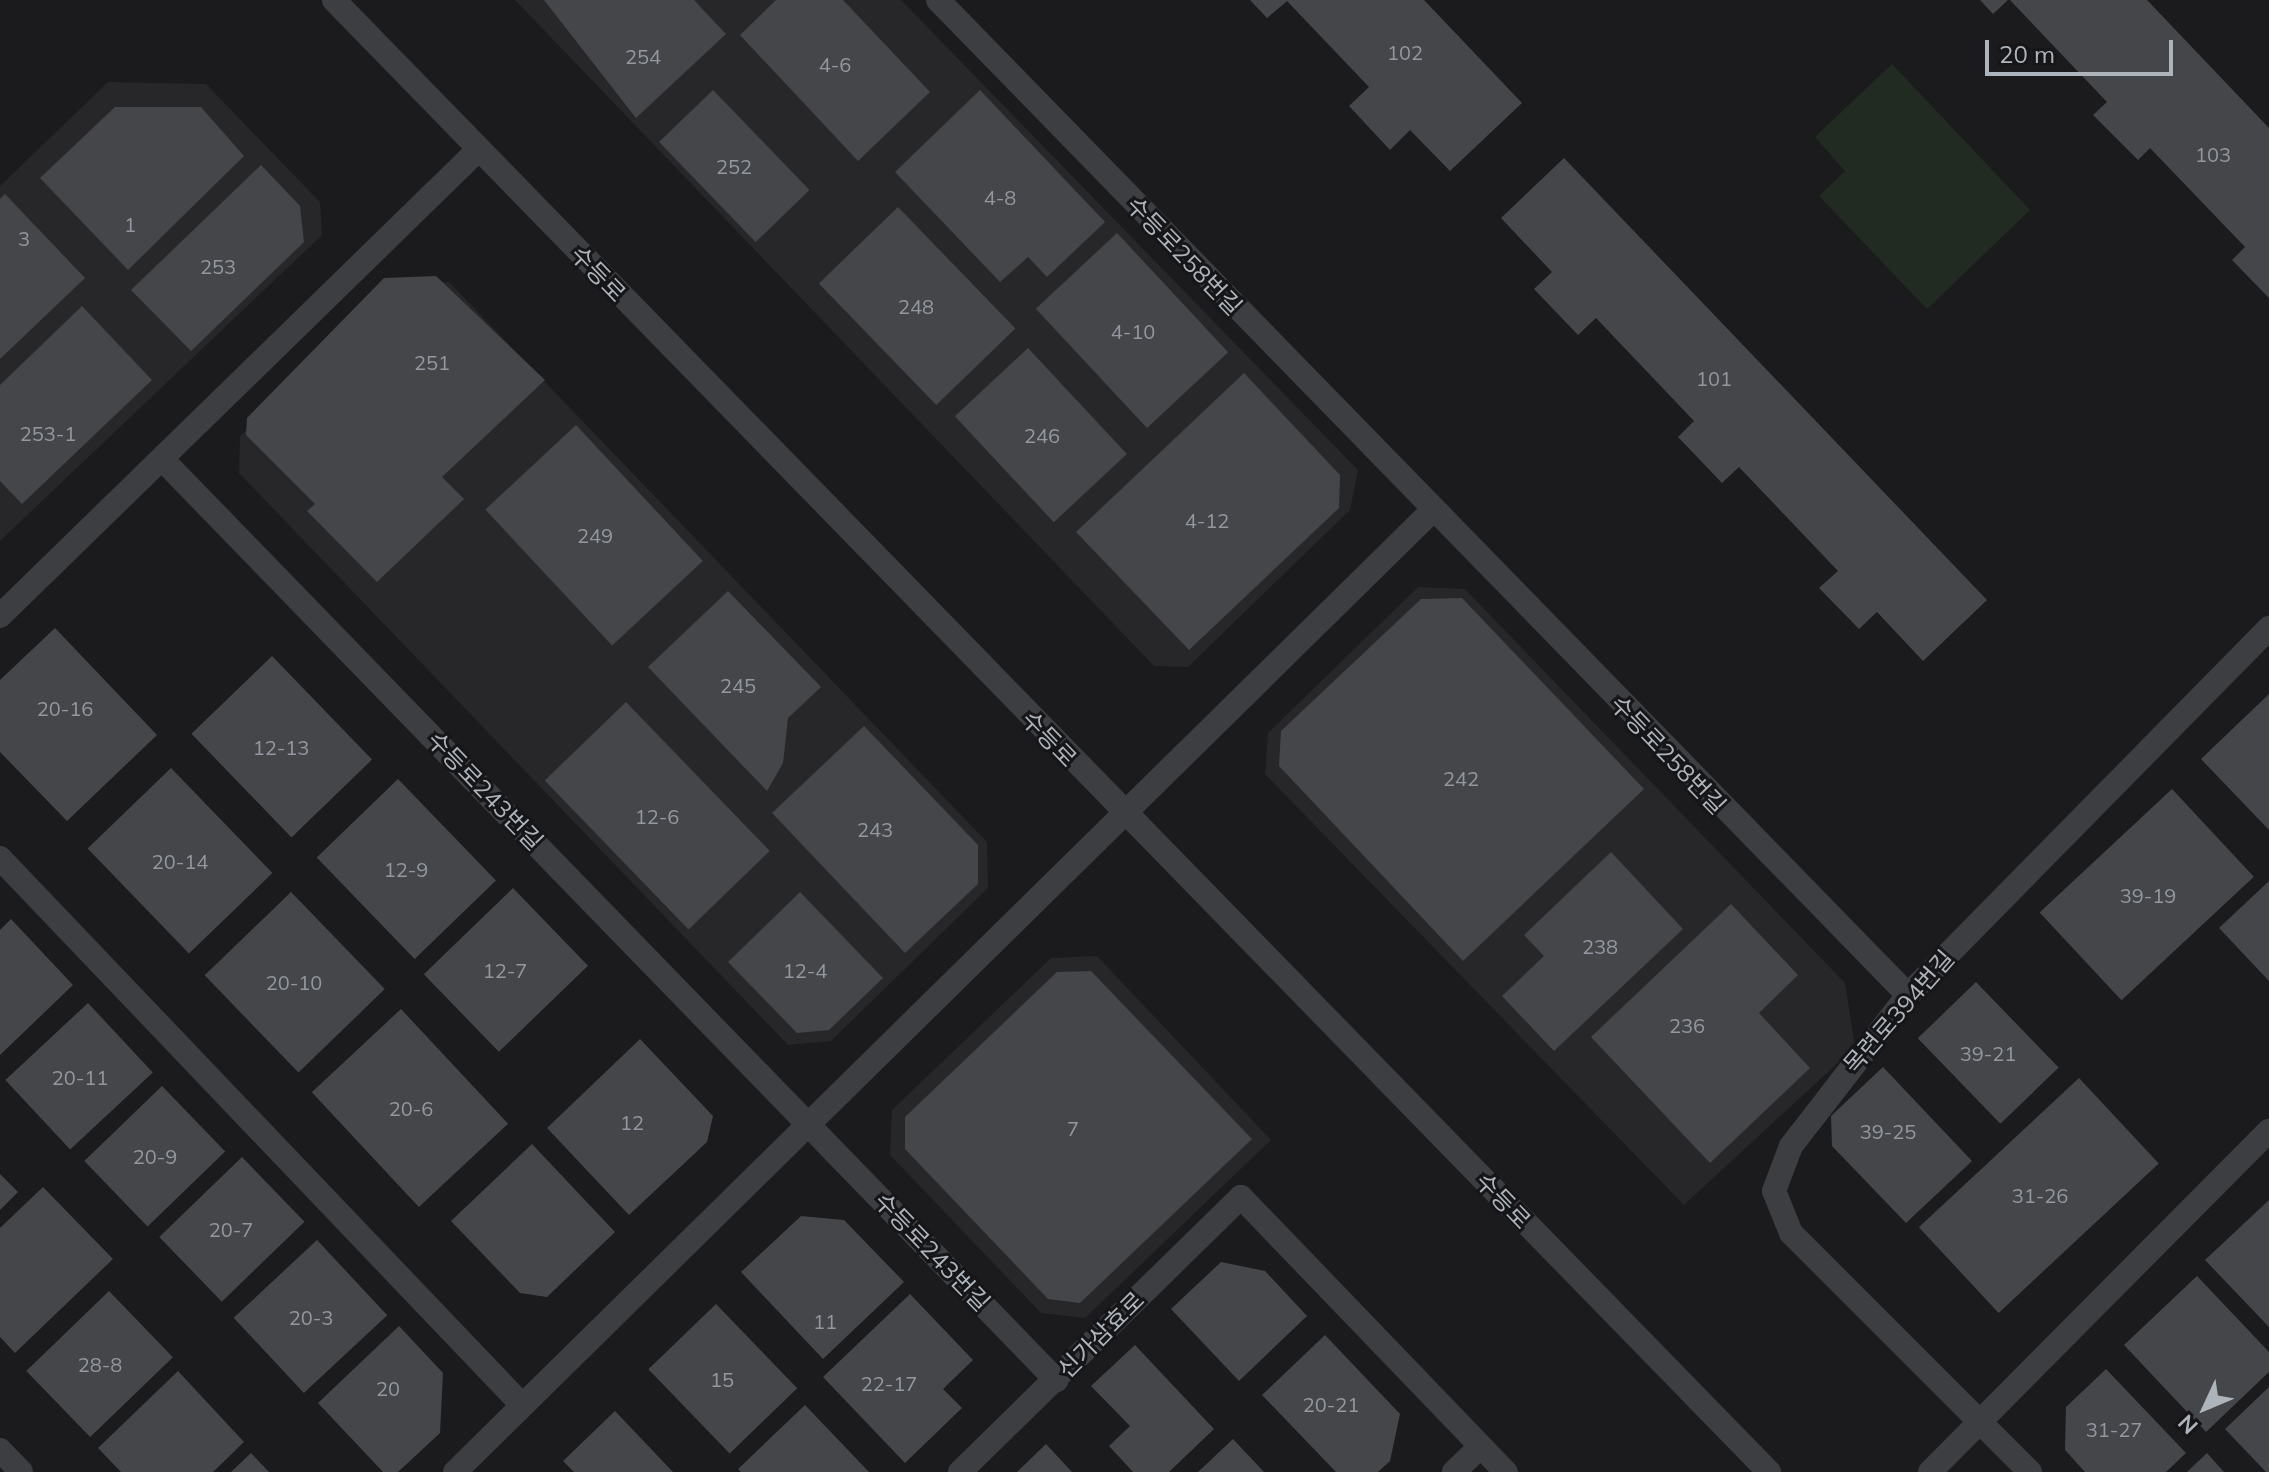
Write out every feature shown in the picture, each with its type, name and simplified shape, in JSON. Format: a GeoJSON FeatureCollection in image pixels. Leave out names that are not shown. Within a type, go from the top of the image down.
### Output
{"type":"FeatureCollection","features":[{"type":"Feature","properties":{"kind":"street","name":"수등로"},"geometry":{"type":"LineString","coordinates":[[334,0],[1127,819],[1769,1472]]}},
{"type":"Feature","properties":{"kind":"street","name":"수등로258번길"},"geometry":{"type":"LineString","coordinates":[[938,0],[1431,512],[1908,995]]}},
{"type":"Feature","properties":{"kind":"street"},"geometry":{"type":"LineString","coordinates":[[0,616],[478,150]]}},
{"type":"Feature","properties":{"kind":"street","name":"수등로243번길"},"geometry":{"type":"LineString","coordinates":[[162,459],[1056,1380]]}},
{"type":"Feature","properties":{"kind":"street"},"geometry":{"type":"LineString","coordinates":[[455,1472],[807,1123],[1127,819],[1431,512]]}},
{"type":"Feature","properties":{"kind":"street","name":"목련로394번길"},"geometry":{"type":"LineString","coordinates":[[2030,1472],[1791,1233],[1774,1191],[1791,1146],[1908,995],[2269,628]]}},
{"type":"Feature","properties":{"kind":"street"},"geometry":{"type":"LineString","coordinates":[[0,858],[522,1405]]}},
{"type":"Feature","properties":{"kind":"street"},"geometry":{"type":"LineString","coordinates":[[1930,1472],[2269,1131]]}},
{"type":"Feature","properties":{"kind":"street","name":"신가삼효로"},"geometry":{"type":"LineString","coordinates":[[960,1472],[1241,1197],[1481,1446]]}},
{"type":"Feature","properties":{"kind":"street"},"geometry":{"type":"LineString","coordinates":[[1454,1472],[1481,1446],[1506,1472]]}},
{"type":"Feature","properties":{"kind":"street"},"geometry":{"type":"LineString","coordinates":[[0,1450],[21,1472]]}},
{"type":"Feature","properties":{"kind":"shaded area"},"geometry":{"type":"Polygon","coordinates":[[[515,0],[901,0],[1358,470],[1350,510],[1188,667],[1154,666],[515,0]]]}},
{"type":"Feature","properties":{"kind":"shaded area"},"geometry":{"type":"Polygon","coordinates":[[[1892,64],[2030,210],[1927,309],[1819,196],[1845,171],[1815,137],[1892,64]]]}},
{"type":"Feature","properties":{"kind":"shaded area"},"geometry":{"type":"Polygon","coordinates":[[[108,82],[206,84],[320,202],[322,235],[0,541],[0,186],[108,82]]]}},
{"type":"Feature","properties":{"kind":"shaded area"},"geometry":{"type":"Polygon","coordinates":[[[449,282],[987,842],[988,888],[831,1041],[788,1045],[239,473],[240,436],[396,283],[449,282]]]}},
{"type":"Feature","properties":{"kind":"shaded area"},"geometry":{"type":"Polygon","coordinates":[[[1418,587],[1465,589],[1845,983],[1855,1047],[1684,1205],[1265,774],[1268,733],[1418,587]]]}},
{"type":"Feature","properties":{"kind":"shaded area"},"geometry":{"type":"Polygon","coordinates":[[[1097,956],[1271,1140],[1085,1318],[1041,1313],[890,1155],[892,1110],[1051,958],[1097,956]]]}},
{"type":"Feature","properties":{"kind":"building"},"geometry":{"type":"Polygon","coordinates":[[[544,0],[694,0],[726,34],[636,118],[544,0]]]}},
{"type":"Feature","properties":{"kind":"building"},"geometry":{"type":"Polygon","coordinates":[[[776,0],[843,0],[930,92],[858,161],[740,35],[776,0]]]}},
{"type":"Feature","properties":{"kind":"building"},"geometry":{"type":"Polygon","coordinates":[[[1250,0],[1424,0],[1522,103],[1450,171],[1410,130],[1390,150],[1349,106],[1369,87],[1287,1],[1267,18],[1250,0]]]}},
{"type":"Feature","properties":{"kind":"building"},"geometry":{"type":"Polygon","coordinates":[[[1980,0],[2008,0],[1993,14],[1980,0]]]}},
{"type":"Feature","properties":{"kind":"building"},"geometry":{"type":"Polygon","coordinates":[[[2010,0],[2147,0],[2269,128],[2269,298],[2232,260],[2245,247],[2150,148],[2138,160],[2093,115],[2107,102],[2010,0]]]}},
{"type":"Feature","properties":{"kind":"building"},"geometry":{"type":"Polygon","coordinates":[[[713,90],[810,190],[756,242],[659,142],[713,90]]]}},
{"type":"Feature","properties":{"kind":"building"},"geometry":{"type":"Polygon","coordinates":[[[980,90],[1105,222],[1047,277],[1028,257],[1000,282],[895,172],[980,90]]]}},
{"type":"Feature","properties":{"kind":"building"},"geometry":{"type":"Polygon","coordinates":[[[115,107],[201,107],[244,156],[128,270],[40,178],[115,107]]]}},
{"type":"Feature","properties":{"kind":"building"},"geometry":{"type":"Polygon","coordinates":[[[1564,158],[1987,600],[1923,661],[1877,612],[1859,629],[1819,588],[1838,571],[1739,467],[1722,483],[1678,437],[1694,421],[1596,318],[1578,335],[1534,289],[1552,272],[1501,218],[1564,158]]]}},
{"type":"Feature","properties":{"kind":"building"},"geometry":{"type":"Polygon","coordinates":[[[261,165],[300,206],[304,242],[191,351],[131,290],[261,165]]]}},
{"type":"Feature","properties":{"kind":"building"},"geometry":{"type":"Polygon","coordinates":[[[5,194],[85,278],[0,359],[0,199],[5,194]]]}},
{"type":"Feature","properties":{"kind":"building"},"geometry":{"type":"Polygon","coordinates":[[[898,207],[1015,329],[936,405],[819,283],[898,207]]]}},
{"type":"Feature","properties":{"kind":"building"},"geometry":{"type":"Polygon","coordinates":[[[1117,233],[1228,352],[1147,428],[1036,309],[1117,233]]]}},
{"type":"Feature","properties":{"kind":"building"},"geometry":{"type":"Polygon","coordinates":[[[436,276],[545,380],[442,477],[464,499],[377,582],[307,511],[315,504],[246,435],[247,418],[384,278],[436,276]]]}},
{"type":"Feature","properties":{"kind":"building"},"geometry":{"type":"Polygon","coordinates":[[[82,306],[152,380],[22,504],[0,481],[0,385],[82,306]]]}},
{"type":"Feature","properties":{"kind":"building"},"geometry":{"type":"Polygon","coordinates":[[[1028,348],[1127,454],[1054,522],[955,416],[1028,348]]]}},
{"type":"Feature","properties":{"kind":"building"},"geometry":{"type":"Polygon","coordinates":[[[1244,373],[1340,475],[1339,508],[1189,650],[1076,532],[1244,373]]]}},
{"type":"Feature","properties":{"kind":"building"},"geometry":{"type":"Polygon","coordinates":[[[576,425],[703,561],[612,646],[485,510],[576,425]]]}},
{"type":"Feature","properties":{"kind":"building"},"geometry":{"type":"Polygon","coordinates":[[[728,591],[821,687],[788,718],[783,763],[767,791],[648,667],[728,591]]]}},
{"type":"Feature","properties":{"kind":"building"},"geometry":{"type":"Polygon","coordinates":[[[1462,598],[1644,789],[1463,961],[1279,766],[1281,731],[1421,599],[1462,598]]]}},
{"type":"Feature","properties":{"kind":"building"},"geometry":{"type":"Polygon","coordinates":[[[55,628],[157,735],[67,821],[0,752],[0,680],[55,628]]]}},
{"type":"Feature","properties":{"kind":"building"},"geometry":{"type":"Polygon","coordinates":[[[272,656],[372,760],[291,837],[191,734],[272,656]]]}},
{"type":"Feature","properties":{"kind":"building"},"geometry":{"type":"Polygon","coordinates":[[[2269,694],[2269,830],[2201,759],[2269,694]]]}},
{"type":"Feature","properties":{"kind":"building"},"geometry":{"type":"Polygon","coordinates":[[[626,702],[770,851],[689,929],[545,780],[626,702]]]}},
{"type":"Feature","properties":{"kind":"building"},"geometry":{"type":"Polygon","coordinates":[[[864,726],[978,845],[978,884],[905,953],[772,813],[864,726]]]}},
{"type":"Feature","properties":{"kind":"building"},"geometry":{"type":"Polygon","coordinates":[[[171,768],[272,873],[189,954],[88,849],[171,768]]]}},
{"type":"Feature","properties":{"kind":"building"},"geometry":{"type":"Polygon","coordinates":[[[398,779],[496,880],[415,959],[317,857],[398,779]]]}},
{"type":"Feature","properties":{"kind":"building"},"geometry":{"type":"Polygon","coordinates":[[[2172,789],[2254,877],[2121,1000],[2040,912],[2172,789]]]}},
{"type":"Feature","properties":{"kind":"building"},"geometry":{"type":"Polygon","coordinates":[[[1611,852],[1683,929],[1554,1051],[1502,996],[1544,956],[1524,935],[1611,852]]]}},
{"type":"Feature","properties":{"kind":"building"},"geometry":{"type":"Polygon","coordinates":[[[2269,881],[2269,981],[2219,928],[2269,881]]]}},
{"type":"Feature","properties":{"kind":"building"},"geometry":{"type":"Polygon","coordinates":[[[513,888],[588,966],[499,1052],[424,974],[513,888]]]}},
{"type":"Feature","properties":{"kind":"building"},"geometry":{"type":"Polygon","coordinates":[[[291,892],[385,989],[298,1072],[205,975],[291,892]]]}},
{"type":"Feature","properties":{"kind":"building"},"geometry":{"type":"Polygon","coordinates":[[[800,892],[883,978],[829,1030],[797,1033],[728,962],[800,892]]]}},
{"type":"Feature","properties":{"kind":"building"},"geometry":{"type":"Polygon","coordinates":[[[1731,904],[1798,975],[1759,1013],[1810,1068],[1710,1163],[1591,1037],[1731,904]]]}},
{"type":"Feature","properties":{"kind":"building"},"geometry":{"type":"Polygon","coordinates":[[[11,919],[73,985],[0,1055],[0,930],[11,919]]]}},
{"type":"Feature","properties":{"kind":"building"},"geometry":{"type":"Polygon","coordinates":[[[1091,971],[1252,1139],[1080,1303],[1048,1299],[905,1149],[905,1117],[1057,972],[1091,971]]]}},
{"type":"Feature","properties":{"kind":"building"},"geometry":{"type":"Polygon","coordinates":[[[1976,982],[2059,1068],[2000,1124],[1918,1038],[1976,982]]]}},
{"type":"Feature","properties":{"kind":"building"},"geometry":{"type":"Polygon","coordinates":[[[88,1003],[153,1072],[70,1150],[5,1080],[88,1003]]]}},
{"type":"Feature","properties":{"kind":"building"},"geometry":{"type":"Polygon","coordinates":[[[401,1009],[508,1124],[419,1207],[312,1092],[401,1009]]]}},
{"type":"Feature","properties":{"kind":"building"},"geometry":{"type":"Polygon","coordinates":[[[640,1039],[713,1116],[707,1142],[629,1215],[547,1128],[640,1039]]]}},
{"type":"Feature","properties":{"kind":"building"},"geometry":{"type":"Polygon","coordinates":[[[1883,1067],[1972,1161],[1906,1223],[1832,1146],[1831,1116],[1883,1067]]]}},
{"type":"Feature","properties":{"kind":"building"},"geometry":{"type":"Polygon","coordinates":[[[2079,1078],[2159,1164],[1999,1313],[1919,1227],[2079,1078]]]}},
{"type":"Feature","properties":{"kind":"building"},"geometry":{"type":"Polygon","coordinates":[[[162,1086],[225,1151],[148,1226],[84,1161],[162,1086]]]}},
{"type":"Feature","properties":{"kind":"building"},"geometry":{"type":"Polygon","coordinates":[[[532,1144],[615,1232],[547,1297],[520,1293],[451,1221],[532,1144]]]}},
{"type":"Feature","properties":{"kind":"building"},"geometry":{"type":"Polygon","coordinates":[[[242,1157],[305,1222],[222,1302],[159,1237],[242,1157]]]}},
{"type":"Feature","properties":{"kind":"building"},"geometry":{"type":"Polygon","coordinates":[[[0,1174],[18,1192],[0,1210],[0,1174]]]}},
{"type":"Feature","properties":{"kind":"building"},"geometry":{"type":"Polygon","coordinates":[[[43,1187],[113,1259],[15,1353],[0,1337],[0,1228],[43,1187]]]}},
{"type":"Feature","properties":{"kind":"building"},"geometry":{"type":"Polygon","coordinates":[[[2269,1200],[2269,1327],[2205,1260],[2269,1200]]]}},
{"type":"Feature","properties":{"kind":"building"},"geometry":{"type":"Polygon","coordinates":[[[801,1216],[844,1220],[904,1282],[823,1359],[741,1272],[801,1216]]]}},
{"type":"Feature","properties":{"kind":"building"},"geometry":{"type":"Polygon","coordinates":[[[317,1240],[387,1315],[304,1393],[234,1318],[317,1240]]]}},
{"type":"Feature","properties":{"kind":"building"},"geometry":{"type":"Polygon","coordinates":[[[1221,1262],[1265,1271],[1307,1316],[1239,1381],[1171,1309],[1221,1262]]]}},
{"type":"Feature","properties":{"kind":"building"},"geometry":{"type":"Polygon","coordinates":[[[2197,1276],[2269,1352],[2269,1372],[2206,1432],[2124,1345],[2197,1276]]]}},
{"type":"Feature","properties":{"kind":"building"},"geometry":{"type":"Polygon","coordinates":[[[109,1291],[173,1357],[90,1437],[26,1371],[109,1291]]]}},
{"type":"Feature","properties":{"kind":"building"},"geometry":{"type":"Polygon","coordinates":[[[910,1294],[973,1360],[943,1389],[962,1408],[905,1463],[823,1377],[910,1294]]]}},
{"type":"Feature","properties":{"kind":"building"},"geometry":{"type":"Polygon","coordinates":[[[716,1304],[797,1388],[730,1453],[648,1369],[716,1304]]]}},
{"type":"Feature","properties":{"kind":"building"},"geometry":{"type":"Polygon","coordinates":[[[399,1326],[443,1373],[440,1433],[398,1472],[383,1472],[318,1403],[399,1326]]]}},
{"type":"Feature","properties":{"kind":"building"},"geometry":{"type":"Polygon","coordinates":[[[1325,1335],[1400,1414],[1390,1461],[1378,1472],[1336,1472],[1262,1395],[1325,1335]]]}},
{"type":"Feature","properties":{"kind":"building"},"geometry":{"type":"Polygon","coordinates":[[[1135,1345],[1214,1429],[1169,1472],[1133,1472],[1109,1446],[1130,1426],[1091,1386],[1135,1345]]]}},
{"type":"Feature","properties":{"kind":"building"},"geometry":{"type":"Polygon","coordinates":[[[2106,1369],[2186,1453],[2166,1472],[2085,1472],[2065,1450],[2066,1407],[2106,1369]]]}},
{"type":"Feature","properties":{"kind":"building"},"geometry":{"type":"Polygon","coordinates":[[[178,1371],[244,1442],[213,1472],[121,1472],[98,1448],[178,1371]]]}},
{"type":"Feature","properties":{"kind":"building"},"geometry":{"type":"Polygon","coordinates":[[[2269,1387],[2269,1472],[2266,1472],[2225,1429],[2269,1387]]]}},
{"type":"Feature","properties":{"kind":"building"},"geometry":{"type":"Polygon","coordinates":[[[805,1405],[869,1472],[741,1472],[738,1469],[805,1405]]]}},
{"type":"Feature","properties":{"kind":"building"},"geometry":{"type":"Polygon","coordinates":[[[615,1411],[673,1472],[574,1472],[563,1461],[615,1411]]]}},
{"type":"Feature","properties":{"kind":"building"},"geometry":{"type":"Polygon","coordinates":[[[1233,1439],[1264,1472],[1198,1472],[1233,1439]]]}},
{"type":"Feature","properties":{"kind":"building"},"geometry":{"type":"Polygon","coordinates":[[[1046,1444],[1072,1472],[1017,1472],[1046,1444]]]}},
{"type":"Feature","properties":{"kind":"building"},"geometry":{"type":"Polygon","coordinates":[[[251,1453],[269,1472],[231,1472],[251,1453]]]}},
{"type":"Feature","properties":{"kind":"building"},"geometry":{"type":"Polygon","coordinates":[[[2207,1453],[2224,1472],[2187,1472],[2207,1453]]]}}]}
